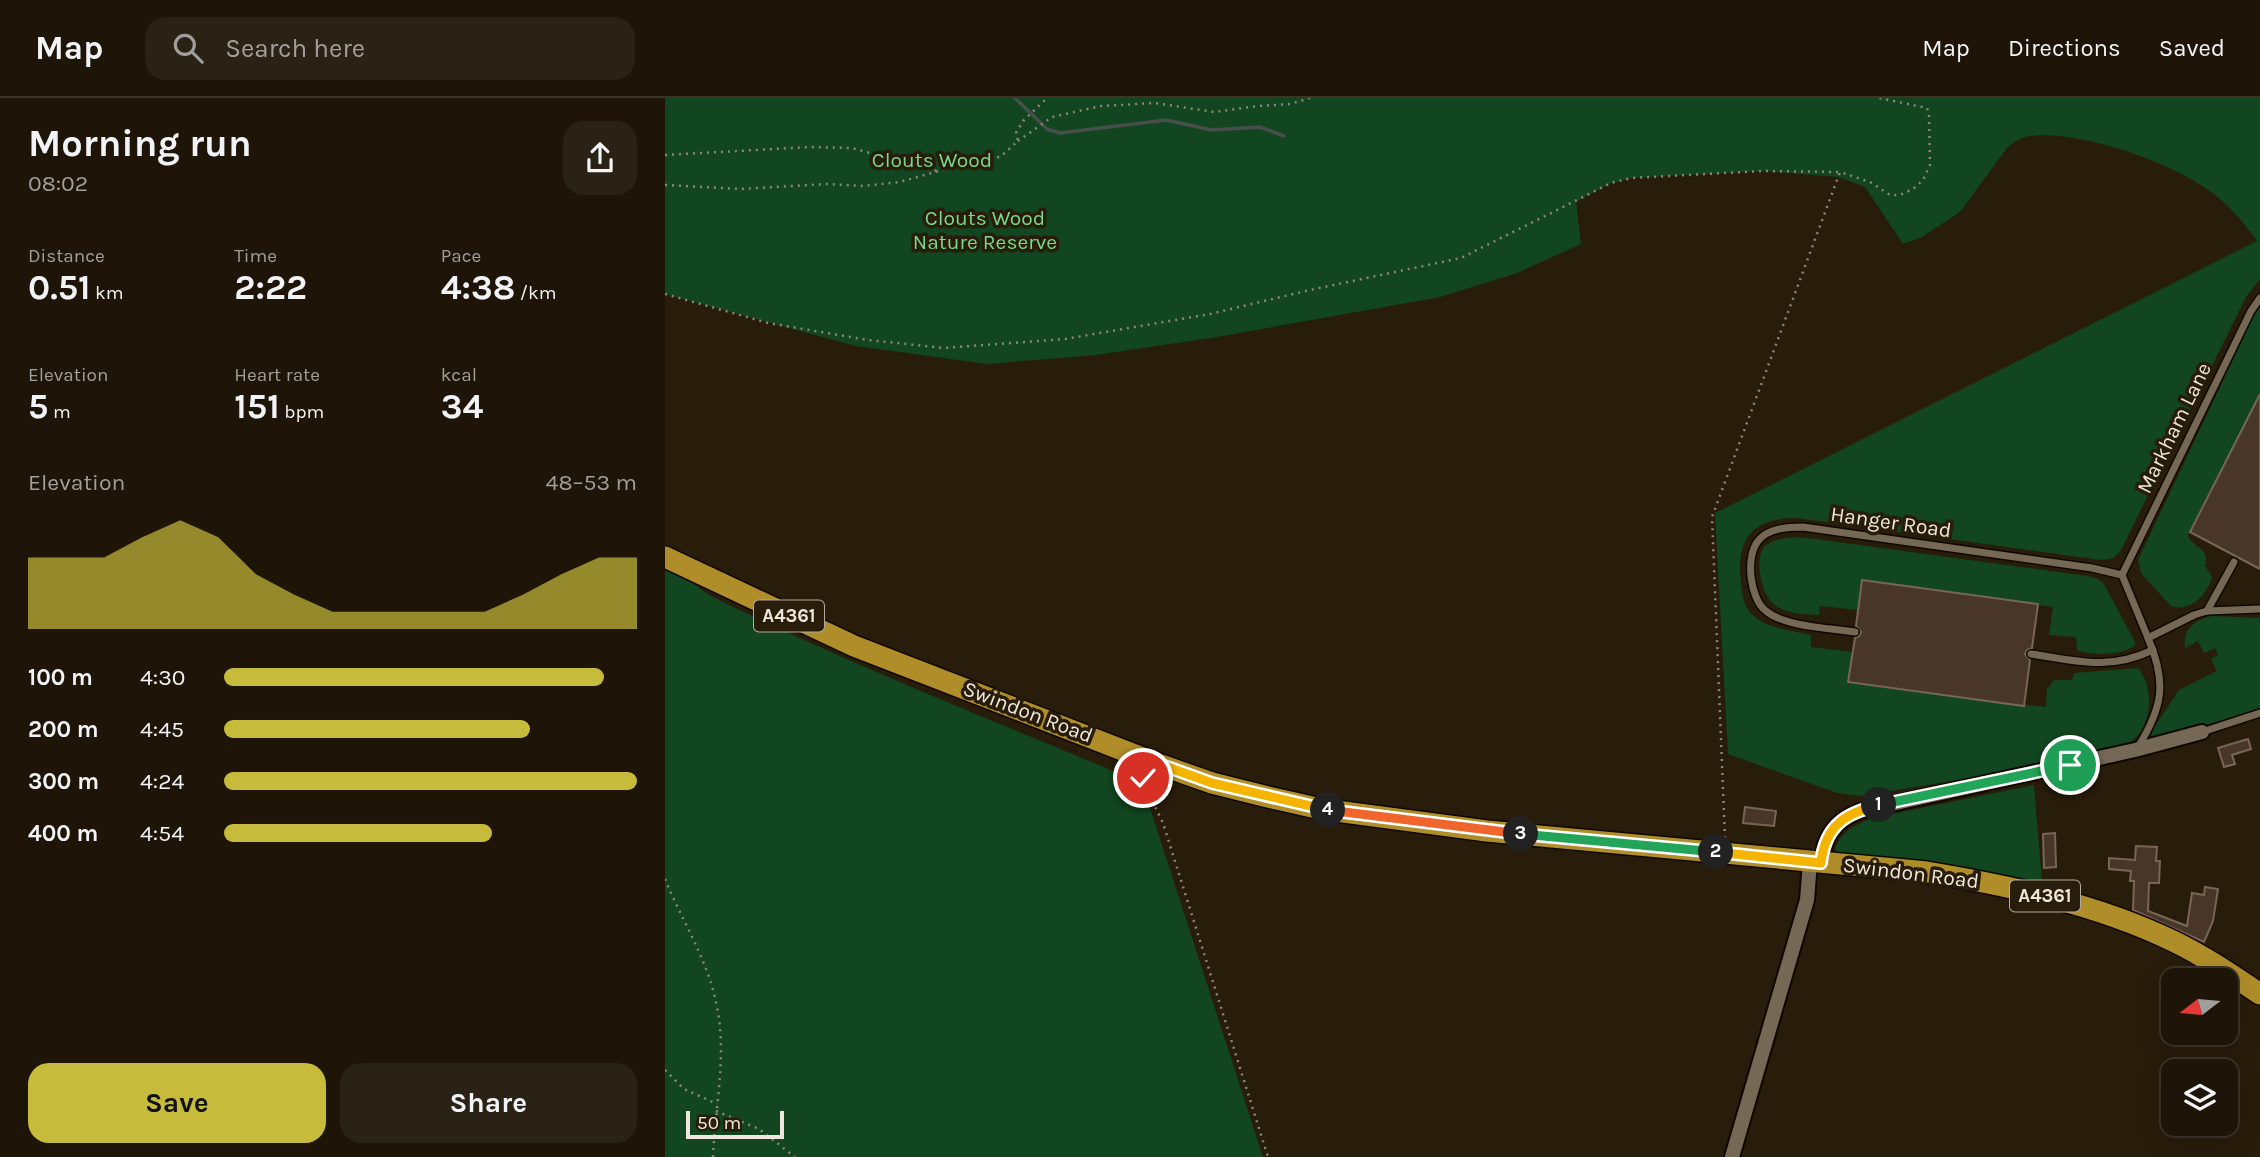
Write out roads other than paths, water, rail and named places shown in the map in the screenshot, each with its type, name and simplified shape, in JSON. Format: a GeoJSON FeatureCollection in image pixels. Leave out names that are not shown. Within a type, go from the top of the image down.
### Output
{"type":"FeatureCollection","features":[{"type":"Feature","properties":{"kind":"main road","name":"Swindon Road"},"geometry":{"type":"LineString","coordinates":[[665,557],[854,646],[1212,783],[1321,809],[1487,831],[1927,872],[1981,881],[2094,911],[2172,941],[2228,971],[2260,994]]}},
{"type":"Feature","properties":{"kind":"street"},"geometry":{"type":"LineString","coordinates":[[1732,1157],[1816,862],[1833,829],[1850,815],[1860,811],[2135,750],[2202,732]]}},
{"type":"Feature","properties":{"kind":"lane","name":"Markham Lane"},"geometry":{"type":"LineString","coordinates":[[2122,575],[2245,323],[2260,298]]}},
{"type":"Feature","properties":{"kind":"lane","name":"Hanger Road"},"geometry":{"type":"LineString","coordinates":[[1855,632],[1780,619],[1764,610],[1752,584],[1751,558],[1758,540],[1781,528],[1803,527],[2092,568],[2122,575]]}},
{"type":"Feature","properties":{"kind":"lane"},"geometry":{"type":"LineString","coordinates":[[2207,611],[2234,562]]}},
{"type":"Feature","properties":{"kind":"lane"},"geometry":{"type":"LineString","coordinates":[[2122,575],[2153,650],[2162,682],[2153,720],[2135,750]]}},
{"type":"Feature","properties":{"kind":"lane"},"geometry":{"type":"LineString","coordinates":[[2148,638],[2207,611],[2260,609]]}},
{"type":"Feature","properties":{"kind":"lane"},"geometry":{"type":"LineString","coordinates":[[2031,654],[2114,663],[2128,661],[2153,650]]}},
{"type":"Feature","properties":{"kind":"lane"},"geometry":{"type":"LineString","coordinates":[[2202,732],[2260,713]]}},
{"type":"Feature","properties":{"kind":"waterway"},"geometry":{"type":"LineString","coordinates":[[1015,98],[1047,129],[1060,133],[1166,120],[1212,130],[1260,127],[1284,136]]}},
{"type":"Feature","properties":{"kind":"park label","name":"Clouts Wood"},"geometry":{"type":"Point","coordinates":[932,160]}},
{"type":"Feature","properties":{"kind":"park label","name":"Clouts Wood Nature Reserve"},"geometry":{"type":"Point","coordinates":[985,230]}}]}
